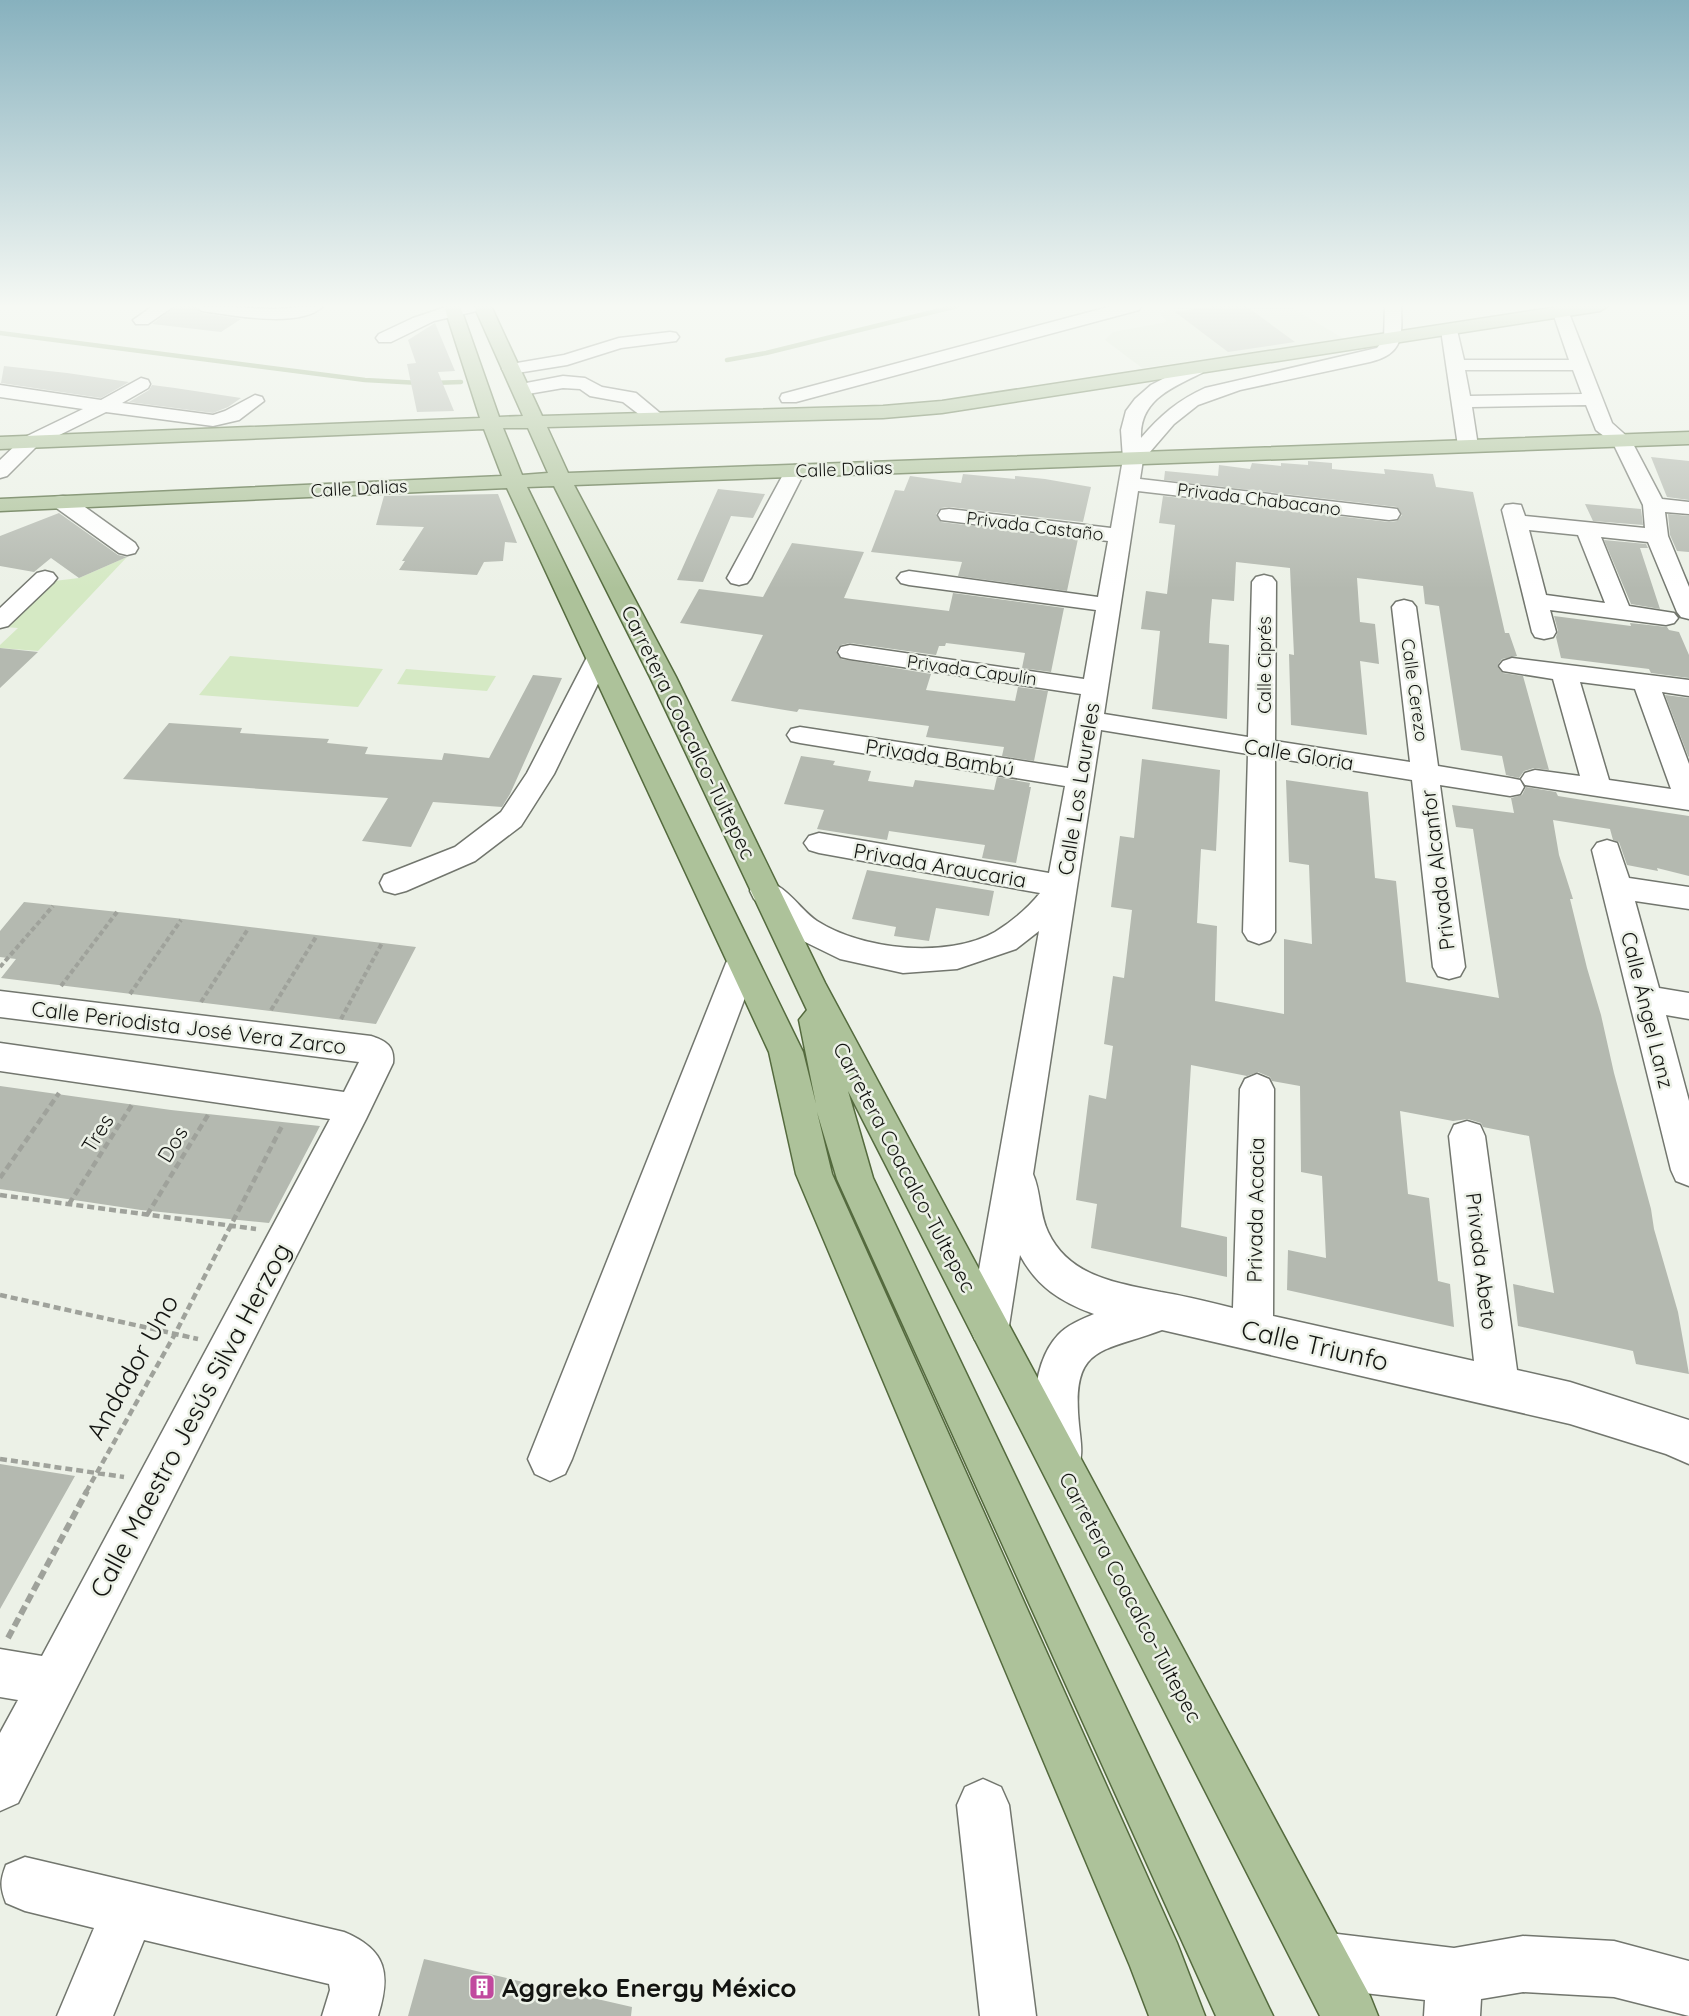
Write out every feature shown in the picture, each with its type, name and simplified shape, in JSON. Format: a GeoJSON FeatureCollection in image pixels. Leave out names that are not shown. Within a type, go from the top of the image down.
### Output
{"type":"FeatureCollection","features":[{"type":"Feature","properties":{"kind":"main road","name":"Carretera Coacalco-Tultepec"},"geometry":{"type":"LineString","coordinates":[[483,400],[514,481],[630,678],[765,891],[809,983],[1350,2016]]}},
{"type":"Feature","properties":{"kind":"main road","name":"Carretera Coacalco-Tultepec"},"geometry":{"type":"LineString","coordinates":[[524,400],[561,479],[630,678],[742,963],[786,1052],[814,1174],[1157,1963],[1177,2016]]}},
{"type":"Feature","properties":{"kind":"main road"},"geometry":{"type":"LineString","coordinates":[[59,433],[491,423],[527,406],[656,418],[883,412],[988,400]]}},
{"type":"Feature","properties":{"kind":"main road","name":"Calle Dalias"},"geometry":{"type":"LineString","coordinates":[[0,505],[561,479],[1689,438]]}},
{"type":"Feature","properties":{"kind":"main road"},"geometry":{"type":"LineString","coordinates":[[0,443],[30,442]]}},
{"type":"Feature","properties":{"kind":"main road"},"geometry":{"type":"LineString","coordinates":[[809,983],[834,1108],[855,1179],[1245,2016]]}},
{"type":"Feature","properties":{"kind":"main road"},"geometry":{"type":"LineString","coordinates":[[1157,1963],[1190,2016]]}},
{"type":"Feature","properties":{"kind":"street"},"geometry":{"type":"LineString","coordinates":[[58,400],[205,421],[219,421],[232,417],[255,401]]}},
{"type":"Feature","properties":{"kind":"street"},"geometry":{"type":"LineString","coordinates":[[0,472],[30,442],[59,433],[114,400]]}},
{"type":"Feature","properties":{"kind":"street"},"geometry":{"type":"LineString","coordinates":[[527,406],[539,400]]}},
{"type":"Feature","properties":{"kind":"street"},"geometry":{"type":"LineString","coordinates":[[634,400],[656,418]]}},
{"type":"Feature","properties":{"kind":"street","name":"Calle Los Laureles"},"geometry":{"type":"LineString","coordinates":[[765,891],[806,929],[850,951],[903,961],[957,957],[1005,941],[1040,914],[1062,886],[1133,459],[1131,422],[1139,405],[1145,400]]}},
{"type":"Feature","properties":{"kind":"street"},"geometry":{"type":"LineString","coordinates":[[1133,459],[1167,420],[1193,400]]}},
{"type":"Feature","properties":{"kind":"street"},"geometry":{"type":"LineString","coordinates":[[1468,446],[1461,402],[1545,400]]}},
{"type":"Feature","properties":{"kind":"street"},"geometry":{"type":"LineString","coordinates":[[1536,601],[1620,612],[1678,615],[1678,566],[1657,536],[1654,505],[1621,440],[1603,426],[1592,400]]}},
{"type":"Feature","properties":{"kind":"street"},"geometry":{"type":"LineString","coordinates":[[0,498],[59,433]]}},
{"type":"Feature","properties":{"kind":"street"},"geometry":{"type":"LineString","coordinates":[[739,578],[795,471]]}},
{"type":"Feature","properties":{"kind":"street","name":"Privada Chabacano"},"geometry":{"type":"LineString","coordinates":[[1129,484],[1389,514]]}},
{"type":"Feature","properties":{"kind":"street"},"geometry":{"type":"LineString","coordinates":[[63,502],[127,548]]}},
{"type":"Feature","properties":{"kind":"street"},"geometry":{"type":"LineString","coordinates":[[1654,505],[1689,508]]}},
{"type":"Feature","properties":{"kind":"street","name":"Privada Castaño"},"geometry":{"type":"LineString","coordinates":[[949,515],[1120,536]]}},
{"type":"Feature","properties":{"kind":"street"},"geometry":{"type":"LineString","coordinates":[[1544,632],[1514,516],[1587,529],[1657,536]]}},
{"type":"Feature","properties":{"kind":"street"},"geometry":{"type":"LineString","coordinates":[[1587,529],[1620,612]]}},
{"type":"Feature","properties":{"kind":"street"},"geometry":{"type":"LineString","coordinates":[[0,621],[45,578]]}},
{"type":"Feature","properties":{"kind":"street"},"geometry":{"type":"LineString","coordinates":[[909,578],[1108,605]]}},
{"type":"Feature","properties":{"kind":"street","name":"Calle Ciprés"},"geometry":{"type":"LineString","coordinates":[[1259,932],[1264,582]]}},
{"type":"Feature","properties":{"kind":"street","name":"Calle Cerezo"},"geometry":{"type":"LineString","coordinates":[[1404,607],[1426,774]]}},
{"type":"Feature","properties":{"kind":"street","name":"Privada Capulín"},"geometry":{"type":"LineString","coordinates":[[850,652],[1095,688]]}},
{"type":"Feature","properties":{"kind":"street"},"geometry":{"type":"LineString","coordinates":[[1512,666],[1689,688]]}},
{"type":"Feature","properties":{"kind":"street"},"geometry":{"type":"LineString","coordinates":[[1564,672],[1597,788]]}},
{"type":"Feature","properties":{"kind":"street"},"geometry":{"type":"LineString","coordinates":[[395,883],[465,854],[511,819],[540,774],[630,678]]}},
{"type":"Feature","properties":{"kind":"street","name":"Calle Gloria"},"geometry":{"type":"LineString","coordinates":[[1089,720],[1426,774],[1597,788],[1689,801],[1646,683]]}},
{"type":"Feature","properties":{"kind":"street","name":"Privada Bambú"},"geometry":{"type":"LineString","coordinates":[[800,735],[1080,779]]}},
{"type":"Feature","properties":{"kind":"street","name":"Privada Alcanfor"},"geometry":{"type":"LineString","coordinates":[[1426,774],[1449,967]]}},
{"type":"Feature","properties":{"kind":"street","name":"Privada Araucaria"},"geometry":{"type":"LineString","coordinates":[[819,843],[1062,886]]}},
{"type":"Feature","properties":{"kind":"street","name":"Calle Ángel Lanz"},"geometry":{"type":"LineString","coordinates":[[1607,850],[1684,1133],[1689,1170]]}},
{"type":"Feature","properties":{"kind":"street","name":"Calle Triunfo"},"geometry":{"type":"LineString","coordinates":[[989,1326],[1062,886]]}},
{"type":"Feature","properties":{"kind":"street"},"geometry":{"type":"LineString","coordinates":[[1617,886],[1689,898]]}},
{"type":"Feature","properties":{"kind":"street"},"geometry":{"type":"LineString","coordinates":[[550,1459],[742,963]]}},
{"type":"Feature","properties":{"kind":"street"},"geometry":{"type":"LineString","coordinates":[[1646,999],[1689,1006]]}},
{"type":"Feature","properties":{"kind":"street","name":"Calle Periodista José Vera Zarco"},"geometry":{"type":"LineString","coordinates":[[0,1004],[328,1044],[371,1050],[377,1054]]}},
{"type":"Feature","properties":{"kind":"street","name":"Calle Maestro Jesús Silva Herzog"},"geometry":{"type":"LineString","coordinates":[[0,1785],[354,1108],[376,1063],[377,1054]]}},
{"type":"Feature","properties":{"kind":"street"},"geometry":{"type":"LineString","coordinates":[[0,1057],[354,1108]]}},
{"type":"Feature","properties":{"kind":"street","name":"Privada Acacia"},"geometry":{"type":"LineString","coordinates":[[1253,1332],[1257,1089]]}},
{"type":"Feature","properties":{"kind":"street","name":"Privada Abeto"},"geometry":{"type":"LineString","coordinates":[[1467,1136],[1498,1387]]}},
{"type":"Feature","properties":{"kind":"street","name":"Calle Triunfo"},"geometry":{"type":"LineString","coordinates":[[1015,1167],[1030,1236],[1040,1255],[1055,1274],[1080,1290],[1108,1301],[1162,1311],[1570,1403],[1672,1434],[1689,1442]]}},
{"type":"Feature","properties":{"kind":"street"},"geometry":{"type":"LineString","coordinates":[[1061,1465],[1056,1403],[1058,1383],[1059,1374],[1073,1348],[1097,1333],[1162,1311]]}},
{"type":"Feature","properties":{"kind":"street"},"geometry":{"type":"LineString","coordinates":[[3,1658],[54,1682]]}},
{"type":"Feature","properties":{"kind":"street"},"geometry":{"type":"LineString","coordinates":[[983,1805],[1008,2016]]}},
{"type":"Feature","properties":{"kind":"street"},"geometry":{"type":"LineString","coordinates":[[25,1884],[344,1960],[355,1969],[358,1990],[350,2016]]}},
{"type":"Feature","properties":{"kind":"street"},"geometry":{"type":"LineString","coordinates":[[85,2016],[129,1910]]}},
{"type":"Feature","properties":{"kind":"street"},"geometry":{"type":"LineString","coordinates":[[1321,1960],[1453,1996],[1523,1964],[1614,1969],[1689,1989]]}},
{"type":"Feature","properties":{"kind":"path"},"geometry":{"type":"LineString","coordinates":[[0,967],[53,906]]}},
{"type":"Feature","properties":{"kind":"path"},"geometry":{"type":"LineString","coordinates":[[43,1009],[117,912]]}},
{"type":"Feature","properties":{"kind":"path"},"geometry":{"type":"LineString","coordinates":[[114,1018],[181,920]]}},
{"type":"Feature","properties":{"kind":"path"},"geometry":{"type":"LineString","coordinates":[[185,1027],[248,929]]}},
{"type":"Feature","properties":{"kind":"path"},"geometry":{"type":"LineString","coordinates":[[255,1035],[316,937]]}},
{"type":"Feature","properties":{"kind":"path"},"geometry":{"type":"LineString","coordinates":[[328,1044],[382,943]]}},
{"type":"Feature","properties":{"kind":"path"},"geometry":{"type":"LineString","coordinates":[[0,1178],[76,1067]]}},
{"type":"Feature","properties":{"kind":"path","name":"Tres"},"geometry":{"type":"LineString","coordinates":[[69,1204],[149,1077]]}},
{"type":"Feature","properties":{"kind":"path","name":"Dos"},"geometry":{"type":"LineString","coordinates":[[147,1215],[224,1088]]}},
{"type":"Feature","properties":{"kind":"path","name":"Andador Uno"},"geometry":{"type":"LineString","coordinates":[[3,1658],[96,1473],[175,1334],[229,1225],[296,1099]]}},
{"type":"Feature","properties":{"kind":"path"},"geometry":{"type":"LineString","coordinates":[[0,1195],[266,1230]]}},
{"type":"Feature","properties":{"kind":"path"},"geometry":{"type":"LineString","coordinates":[[0,1295],[229,1346]]}},
{"type":"Feature","properties":{"kind":"path"},"geometry":{"type":"LineString","coordinates":[[0,1459],[158,1482]]}},
{"type":"Feature","properties":{"kind":"green space"},"geometry":{"type":"Polygon","coordinates":[[[127,557],[38,651],[0,648],[0,645],[18,628],[5,627],[54,581],[79,578],[127,557]]]}},
{"type":"Feature","properties":{"kind":"green space"},"geometry":{"type":"Polygon","coordinates":[[[230,656],[383,669],[358,707],[199,695],[230,656]]]}},
{"type":"Feature","properties":{"kind":"green space"},"geometry":{"type":"Polygon","coordinates":[[[406,669],[496,676],[487,691],[397,684],[406,669]]]}},
{"type":"Feature","properties":{"kind":"building"},"geometry":{"type":"Polygon","coordinates":[[[132,400],[238,400],[213,413],[129,402],[132,400]]]}},
{"type":"Feature","properties":{"kind":"building"},"geometry":{"type":"Polygon","coordinates":[[[415,400],[450,400],[454,411],[417,412],[415,400]]]}},
{"type":"Feature","properties":{"kind":"building"},"geometry":{"type":"Polygon","coordinates":[[[1651,457],[1689,461],[1689,500],[1667,497],[1651,457]]]}},
{"type":"Feature","properties":{"kind":"building"},"geometry":{"type":"Polygon","coordinates":[[[1308,461],[1332,463],[1332,469],[1385,474],[1384,469],[1433,474],[1436,487],[1473,492],[1505,633],[1509,633],[1517,656],[1502,659],[1497,666],[1503,673],[1523,676],[1549,770],[1534,768],[1524,771],[1519,778],[1506,775],[1502,756],[1461,750],[1439,606],[1425,604],[1423,586],[1357,578],[1360,622],[1375,624],[1379,664],[1360,661],[1367,735],[1291,725],[1289,654],[1294,655],[1290,568],[1236,562],[1234,601],[1212,599],[1209,643],[1229,645],[1227,719],[1152,709],[1160,631],[1141,629],[1146,591],[1167,594],[1175,525],[1159,523],[1163,496],[1389,522],[1397,521],[1402,515],[1397,507],[1164,480],[1165,471],[1218,476],[1219,465],[1250,469],[1252,463],[1281,466],[1281,463],[1308,465],[1308,461]]]}},
{"type":"Feature","properties":{"kind":"building"},"geometry":{"type":"Polygon","coordinates":[[[963,474],[1015,479],[1015,476],[1045,479],[1091,487],[1083,522],[949,507],[941,508],[936,514],[941,522],[1078,539],[1067,591],[958,576],[962,562],[871,552],[895,490],[904,491],[910,476],[961,483],[963,474]]]}},
{"type":"Feature","properties":{"kind":"building"},"geometry":{"type":"Polygon","coordinates":[[[718,489],[765,494],[753,518],[731,516],[703,582],[677,580],[718,489]]]}},
{"type":"Feature","properties":{"kind":"building"},"geometry":{"type":"Polygon","coordinates":[[[498,494],[517,543],[505,542],[503,561],[484,562],[477,575],[399,570],[405,561],[402,561],[424,527],[376,525],[384,496],[498,494]]]}},
{"type":"Feature","properties":{"kind":"building"},"geometry":{"type":"Polygon","coordinates":[[[1585,504],[1641,509],[1643,525],[1593,521],[1585,504]]]}},
{"type":"Feature","properties":{"kind":"building"},"geometry":{"type":"Polygon","coordinates":[[[59,513],[118,555],[127,557],[79,578],[51,558],[34,572],[0,566],[0,536],[59,513]]]}},
{"type":"Feature","properties":{"kind":"building"},"geometry":{"type":"Polygon","coordinates":[[[1668,514],[1689,516],[1689,552],[1677,551],[1670,535],[1668,514]]]}},
{"type":"Feature","properties":{"kind":"building"},"geometry":{"type":"Polygon","coordinates":[[[1604,540],[1646,544],[1648,548],[1640,548],[1660,609],[1631,604],[1604,540]]]}},
{"type":"Feature","properties":{"kind":"building"},"geometry":{"type":"Polygon","coordinates":[[[792,543],[864,552],[844,598],[949,611],[953,593],[1064,608],[1051,672],[1022,668],[1025,653],[946,643],[945,646],[939,646],[936,655],[850,643],[841,645],[836,651],[841,659],[931,674],[926,690],[1015,701],[1018,687],[1048,691],[1034,761],[1002,756],[1004,747],[926,737],[929,726],[799,709],[797,712],[731,701],[763,635],[680,623],[699,589],[763,597],[792,543]]]}},
{"type":"Feature","properties":{"kind":"building"},"geometry":{"type":"Polygon","coordinates":[[[1554,616],[1631,626],[1630,623],[1667,627],[1669,630],[1679,632],[1689,655],[1689,678],[1651,673],[1649,669],[1561,658],[1554,616]]]}},
{"type":"Feature","properties":{"kind":"building"},"geometry":{"type":"Polygon","coordinates":[[[0,648],[38,652],[0,688],[0,648]]]}},
{"type":"Feature","properties":{"kind":"building"},"geometry":{"type":"Polygon","coordinates":[[[533,675],[562,678],[502,807],[433,802],[411,847],[362,841],[388,798],[123,779],[169,723],[242,728],[240,733],[329,739],[327,743],[368,747],[365,754],[442,760],[444,753],[489,758],[533,675]]]}},
{"type":"Feature","properties":{"kind":"building"},"geometry":{"type":"Polygon","coordinates":[[[1665,695],[1689,698],[1689,757],[1688,756],[1665,695]]]}},
{"type":"Feature","properties":{"kind":"building"},"geometry":{"type":"Polygon","coordinates":[[[801,756],[835,761],[833,765],[871,771],[868,781],[913,787],[915,780],[994,790],[997,777],[1030,783],[1016,863],[982,858],[985,845],[889,831],[887,840],[817,829],[824,810],[784,804],[801,756]]]}},
{"type":"Feature","properties":{"kind":"building"},"geometry":{"type":"Polygon","coordinates":[[[1142,759],[1220,770],[1216,851],[1201,849],[1197,923],[1217,926],[1215,1001],[1284,1014],[1284,939],[1312,944],[1309,865],[1289,862],[1286,780],[1368,792],[1375,878],[1396,881],[1406,982],[1499,998],[1473,829],[1456,827],[1452,805],[1514,813],[1511,798],[1522,795],[1526,787],[1556,792],[1558,796],[1689,816],[1689,876],[1657,868],[1658,871],[1627,865],[1619,842],[1613,840],[1610,829],[1553,820],[1559,855],[1573,899],[1570,899],[1587,968],[1651,1209],[1654,1229],[1678,1312],[1689,1374],[1636,1364],[1633,1351],[1518,1326],[1513,1284],[1554,1293],[1529,1136],[1483,1127],[1481,1123],[1468,1119],[1453,1121],[1400,1111],[1408,1194],[1429,1198],[1438,1281],[1450,1284],[1454,1327],[1287,1290],[1288,1250],[1326,1258],[1322,1176],[1301,1172],[1300,1086],[1272,1081],[1270,1077],[1258,1072],[1247,1076],[1191,1065],[1181,1227],[1227,1237],[1227,1277],[1091,1248],[1097,1204],[1076,1200],[1089,1095],[1106,1099],[1113,1046],[1104,1044],[1113,976],[1124,978],[1132,910],[1111,907],[1120,836],[1134,838],[1142,759]]]}},
{"type":"Feature","properties":{"kind":"building"},"geometry":{"type":"Polygon","coordinates":[[[867,870],[994,891],[989,916],[936,908],[929,941],[894,936],[896,927],[852,919],[867,870]]]}},
{"type":"Feature","properties":{"kind":"building"},"geometry":{"type":"Polygon","coordinates":[[[24,902],[416,947],[376,1024],[1,978],[16,959],[0,957],[0,931],[24,902]]]}},
{"type":"Feature","properties":{"kind":"building"},"geometry":{"type":"Polygon","coordinates":[[[0,1086],[171,1110],[320,1126],[269,1223],[141,1210],[0,1189],[0,1086]]]}},
{"type":"Feature","properties":{"kind":"building"},"geometry":{"type":"Polygon","coordinates":[[[0,1464],[75,1476],[0,1609],[0,1464]]]}},
{"type":"Feature","properties":{"kind":"building","name":"Aggreko Energy México"},"geometry":{"type":"Polygon","coordinates":[[[424,1959],[632,2007],[631,2016],[408,2016],[424,1959]]]}},
{"type":"Feature","properties":{"kind":"place","name":"Aggreko Energy México"},"geometry":{"type":"Point","coordinates":[482,1987]}}]}
